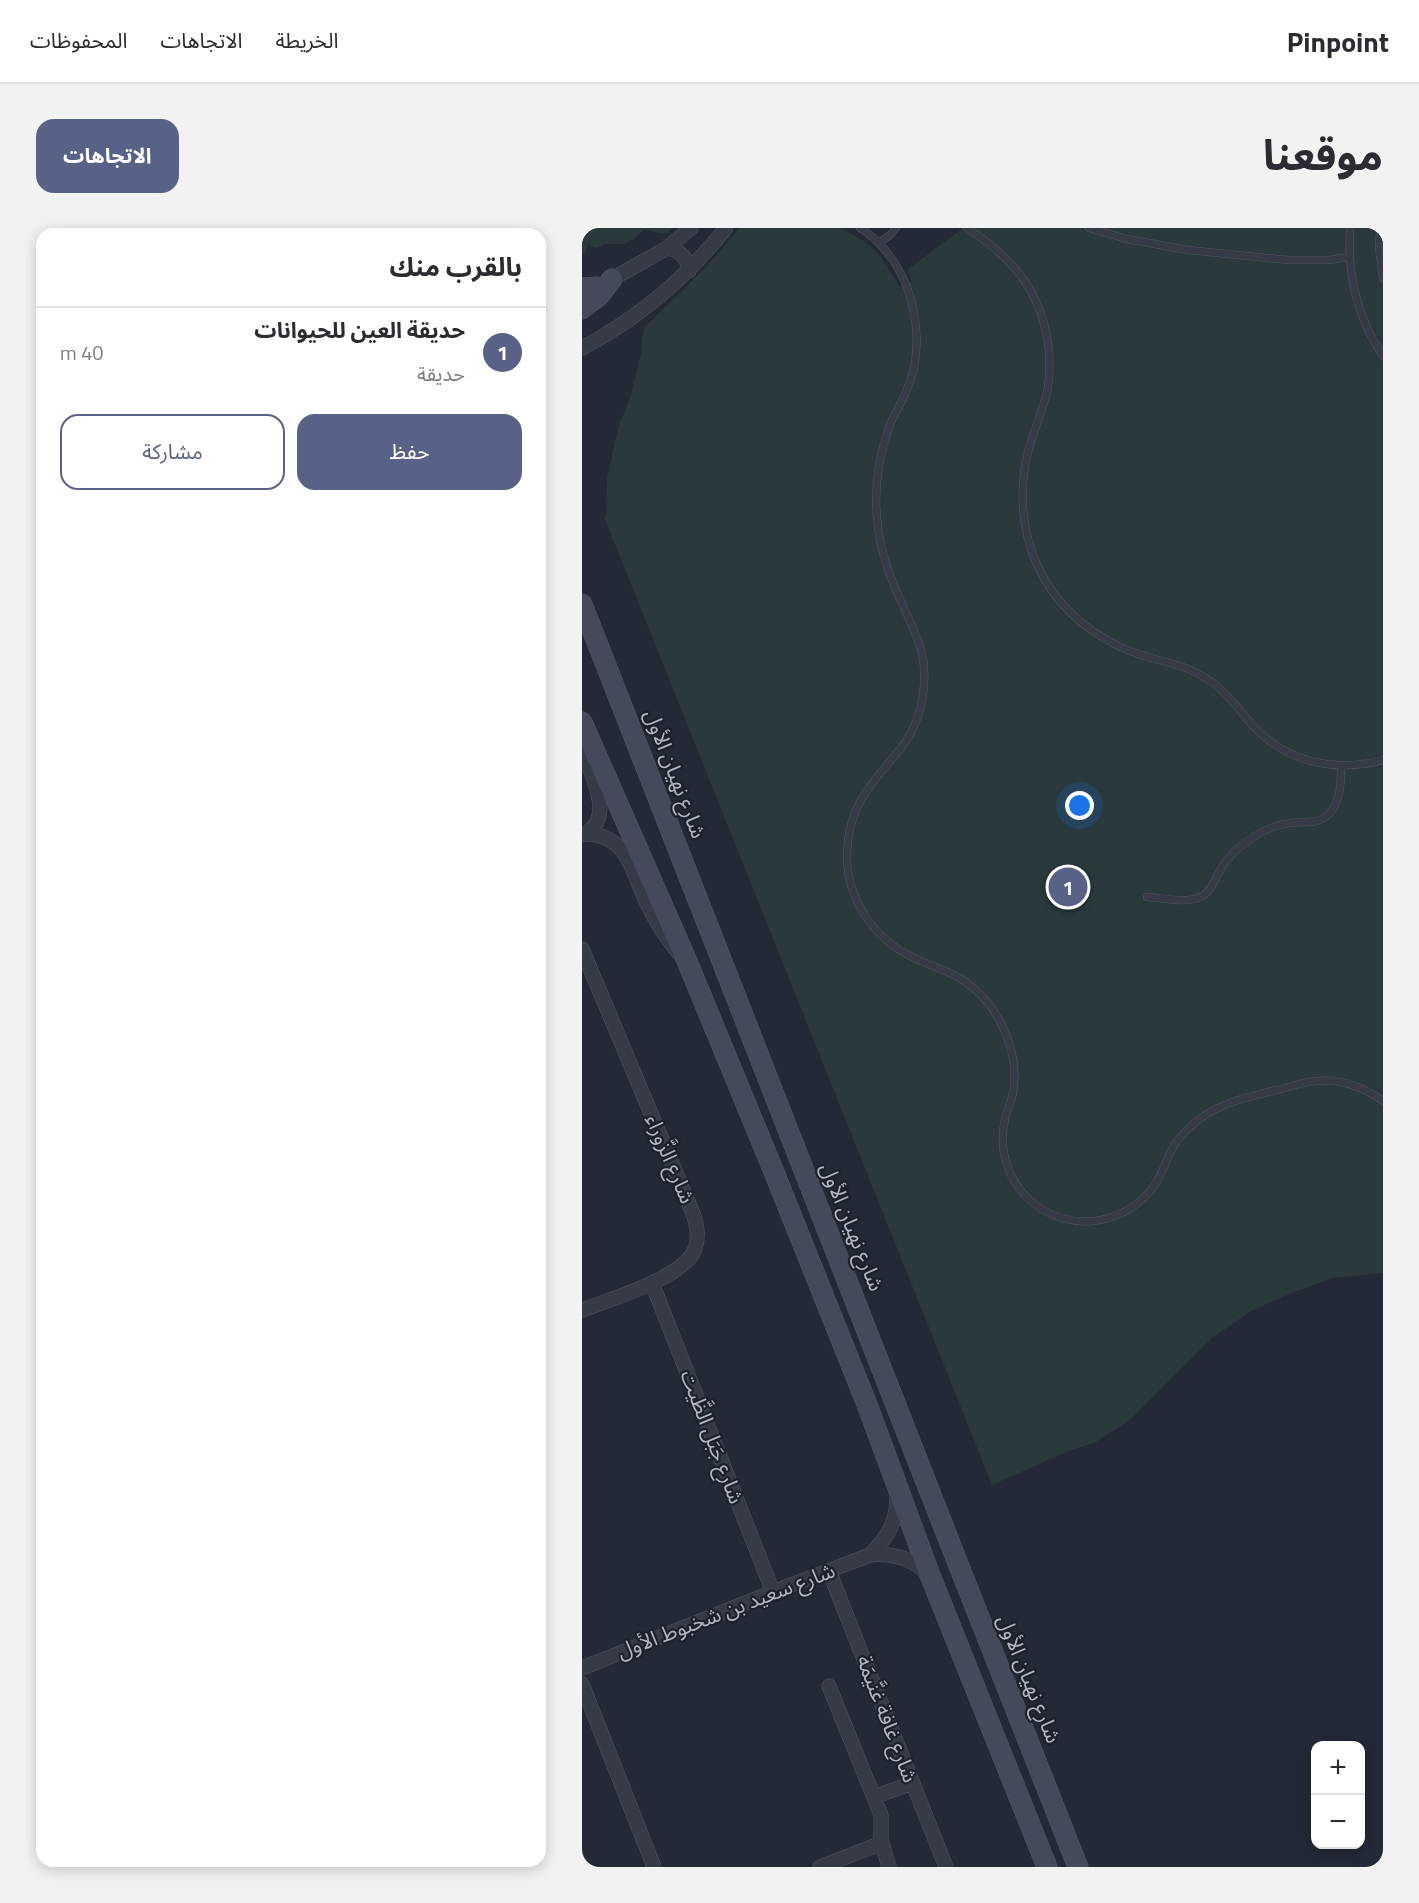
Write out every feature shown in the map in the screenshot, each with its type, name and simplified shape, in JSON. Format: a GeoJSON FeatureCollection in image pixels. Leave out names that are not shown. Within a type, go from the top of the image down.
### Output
{"type":"FeatureCollection","features":[{"type":"Feature","properties":{"kind":"main road"},"geometry":{"type":"LineString","coordinates":[[582,309],[599,296],[593,287]]}},
{"type":"Feature","properties":{"kind":"main road","name":"شارع نهيان الأول"},"geometry":{"type":"LineString","coordinates":[[582,604],[1078,1867]]}},
{"type":"Feature","properties":{"kind":"main road"},"geometry":{"type":"LineString","coordinates":[[582,637],[605,661]]}},
{"type":"Feature","properties":{"kind":"main road"},"geometry":{"type":"LineString","coordinates":[[582,722],[687,962],[783,1195],[868,1407],[930,1575],[1047,1867]]}},
{"type":"Feature","properties":{"kind":"street"},"geometry":{"type":"LineString","coordinates":[[593,287],[667,248],[691,228]]}},
{"type":"Feature","properties":{"kind":"street"},"geometry":{"type":"LineString","coordinates":[[582,348],[636,316],[689,271],[726,228]]}},
{"type":"Feature","properties":{"kind":"street"},"geometry":{"type":"LineString","coordinates":[[667,248],[683,255],[689,271]]}},
{"type":"Feature","properties":{"kind":"street"},"geometry":{"type":"LineString","coordinates":[[582,746],[600,802],[599,816],[591,829],[584,834]]}},
{"type":"Feature","properties":{"kind":"street"},"geometry":{"type":"LineString","coordinates":[[584,834],[606,837],[622,850],[659,927],[687,962]]}},
{"type":"Feature","properties":{"kind":"street","name":"شارع الزَّوراء"},"geometry":{"type":"LineString","coordinates":[[582,949],[697,1227],[698,1239],[689,1260],[671,1274],[582,1310]]}},
{"type":"Feature","properties":{"kind":"street","name":"شارع جَبَل الظَّيت"},"geometry":{"type":"LineString","coordinates":[[652,1283],[773,1592]]}},
{"type":"Feature","properties":{"kind":"street","name":"شارع سعيد بن شخبوط الأول"},"geometry":{"type":"LineString","coordinates":[[870,1555],[883,1543],[891,1530],[896,1516],[897,1483]]}},
{"type":"Feature","properties":{"kind":"street","name":"شارع سعيد بن شخبوط الأول"},"geometry":{"type":"LineString","coordinates":[[582,1668],[870,1555],[892,1555],[903,1558],[913,1562],[930,1575]]}},
{"type":"Feature","properties":{"kind":"street","name":"شارع غافة غنَّيمَة"},"geometry":{"type":"LineString","coordinates":[[829,1571],[946,1867]]}},
{"type":"Feature","properties":{"kind":"street"},"geometry":{"type":"LineString","coordinates":[[582,1684],[654,1867]]}},
{"type":"Feature","properties":{"kind":"street"},"geometry":{"type":"LineString","coordinates":[[829,1686],[881,1815],[882,1843],[889,1867]]}},
{"type":"Feature","properties":{"kind":"street"},"geometry":{"type":"LineString","coordinates":[[874,1797],[912,1783]]}},
{"type":"Feature","properties":{"kind":"street"},"geometry":{"type":"LineString","coordinates":[[820,1867],[882,1843]]}},
{"type":"Feature","properties":{"kind":"lane"},"geometry":{"type":"LineString","coordinates":[[860,228],[880,242],[896,265],[913,308],[917,334],[915,361],[907,390],[883,445],[877,483],[877,520],[884,556],[921,646],[925,671],[920,709],[910,735],[867,791],[857,808],[848,840],[848,866],[859,906],[880,934],[909,955],[966,982],[988,1002],[1003,1027],[1012,1055],[1014,1077],[1012,1098],[1004,1122],[1003,1146],[1008,1170],[1029,1199],[1047,1212],[1079,1222],[1101,1221],[1123,1213],[1142,1200],[1157,1183],[1170,1153],[1184,1133],[1202,1117],[1224,1104],[1248,1096],[1320,1081],[1357,1086],[1383,1101]]}},
{"type":"Feature","properties":{"kind":"lane"},"geometry":{"type":"LineString","coordinates":[[880,242],[896,228]]}},
{"type":"Feature","properties":{"kind":"lane"},"geometry":{"type":"LineString","coordinates":[[967,228],[1016,268],[1029,286],[1044,320],[1049,358],[1048,384],[1024,471],[1022,506],[1033,556],[1051,589],[1076,617],[1110,642],[1141,655],[1183,666],[1207,679],[1229,697],[1258,732],[1283,750],[1312,762],[1341,766],[1383,760]]}},
{"type":"Feature","properties":{"kind":"lane"},"geometry":{"type":"LineString","coordinates":[[1089,228],[1159,246],[1208,252],[1288,260],[1318,261],[1350,257]]}},
{"type":"Feature","properties":{"kind":"lane"},"geometry":{"type":"LineString","coordinates":[[1350,228],[1350,257],[1354,290],[1371,335],[1383,356]]}},
{"type":"Feature","properties":{"kind":"lane"},"geometry":{"type":"LineString","coordinates":[[1380,228],[1379,249],[1383,278]]}},
{"type":"Feature","properties":{"kind":"lane"},"geometry":{"type":"LineString","coordinates":[[1147,897],[1188,900],[1198,898],[1210,889],[1218,873],[1232,855],[1255,836],[1279,825],[1310,822],[1324,818],[1334,807],[1337,799],[1341,766]]}},
{"type":"Feature","properties":{"kind":"shaded area"},"geometry":{"type":"Polygon","coordinates":[[[582,228],[674,228],[665,234],[643,230],[625,244],[603,244],[594,248],[588,243],[584,254],[582,252],[582,228]]]}},
{"type":"Feature","properties":{"kind":"shaded area"},"geometry":{"type":"Polygon","coordinates":[[[740,228],[839,228],[860,238],[876,252],[900,287],[911,281],[908,269],[963,228],[1383,228],[1383,1273],[1332,1278],[1251,1311],[1212,1338],[1130,1420],[1094,1443],[1071,1450],[992,1485],[604,517],[606,515],[607,479],[612,455],[620,423],[631,395],[645,327],[705,268],[740,228]]]}},
{"type":"Feature","properties":{"kind":"place","name":"حديقة العين للحيوانات"},"geometry":{"type":"Point","coordinates":[1068,887]}}]}
